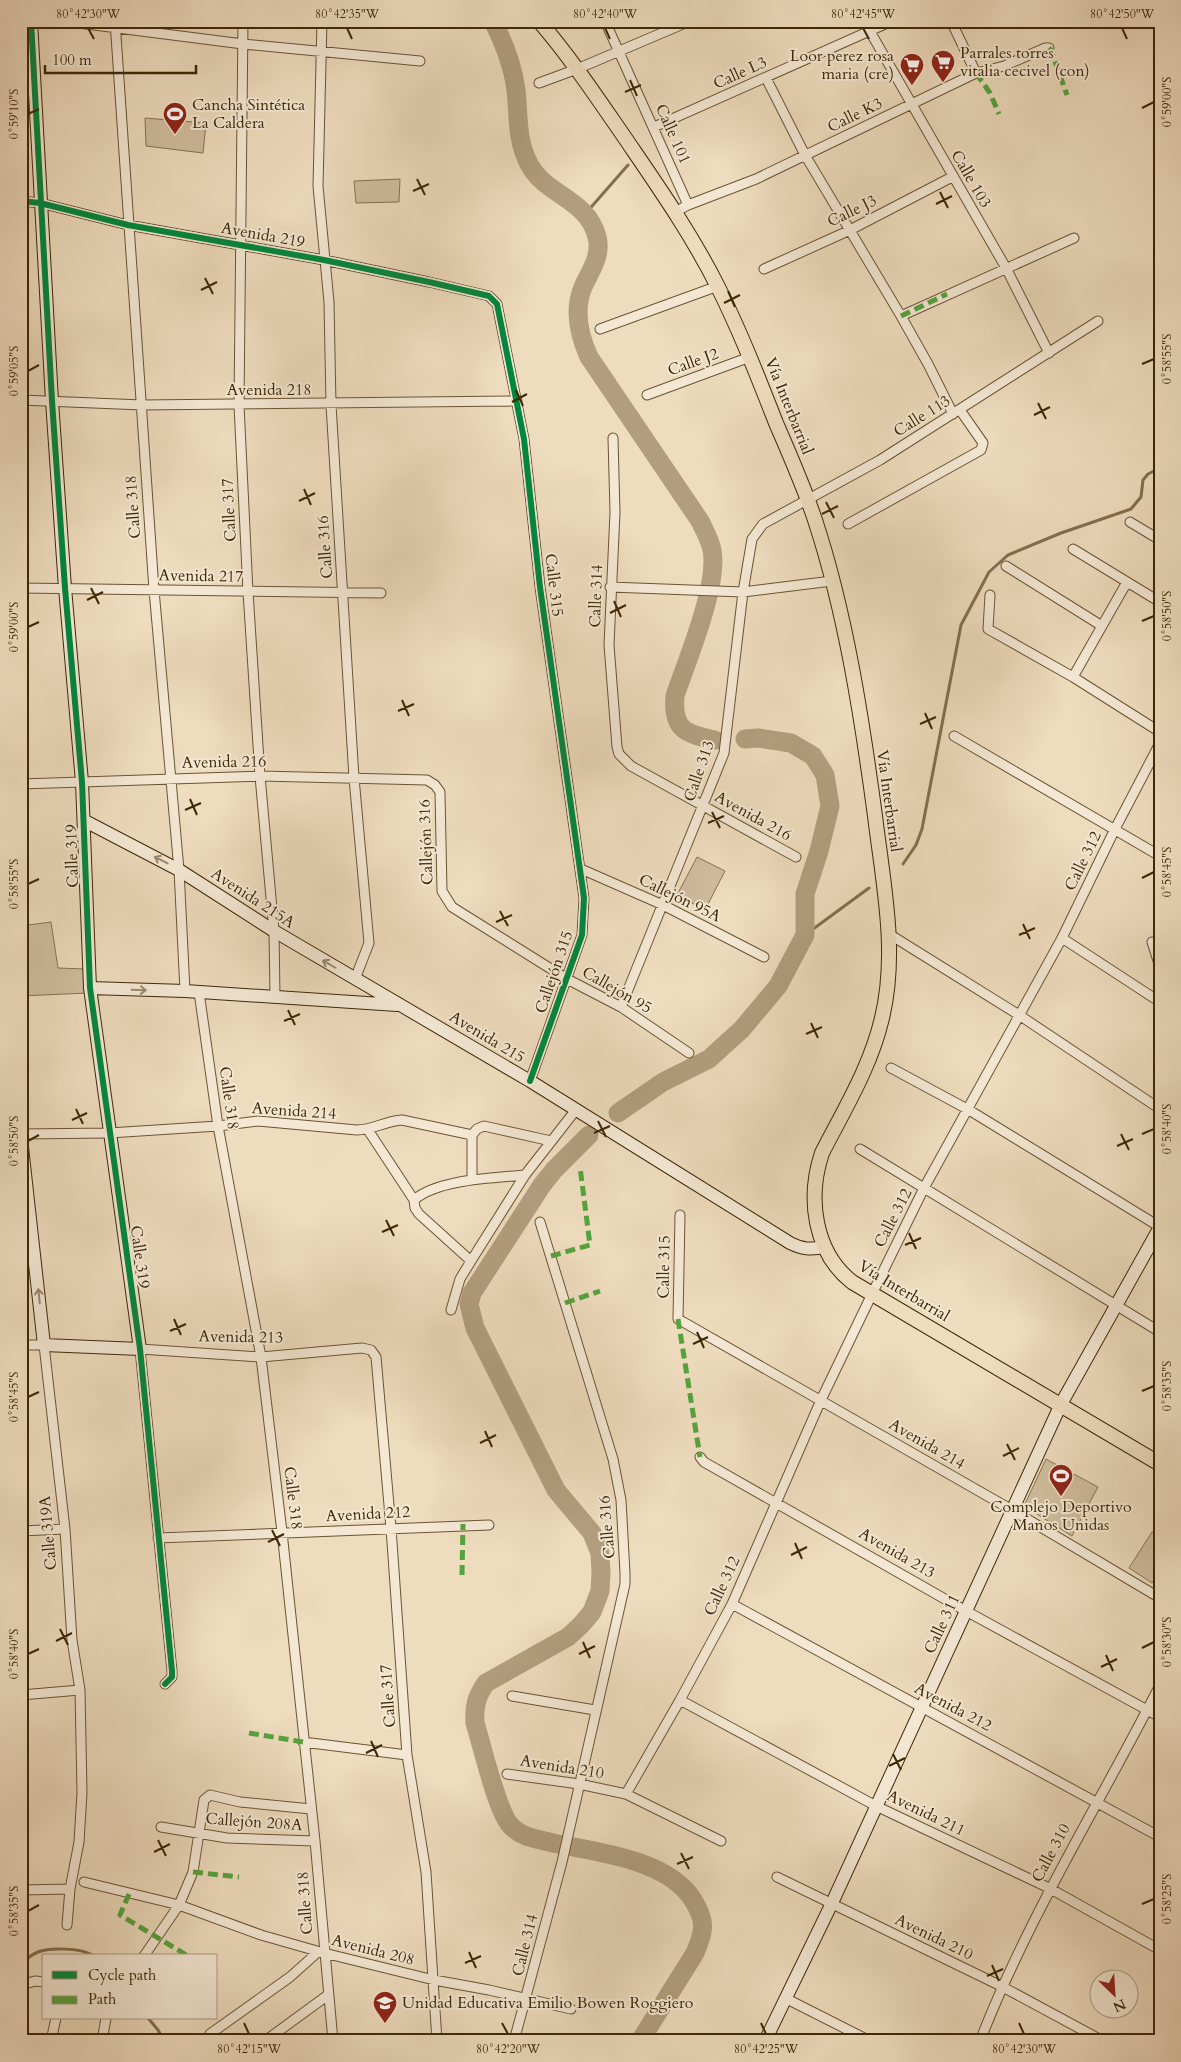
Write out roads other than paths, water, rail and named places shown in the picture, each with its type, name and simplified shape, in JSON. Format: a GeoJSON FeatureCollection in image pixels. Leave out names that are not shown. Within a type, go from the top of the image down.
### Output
{"type":"FeatureCollection","features":[{"type":"Feature","properties":{"kind":"main road","name":"Vía Interbarrial"},"geometry":{"type":"LineString","coordinates":[[539,21],[577,69],[675,212],[718,286],[750,357],[807,499],[832,581],[854,689],[872,795],[889,934],[888,984],[875,1044],[822,1154],[816,1171],[815,1207],[824,1247],[839,1271],[872,1294],[1160,1464]]}},
{"type":"Feature","properties":{"kind":"street","name":"Calle 319"},"geometry":{"type":"LineString","coordinates":[[31,21],[52,400],[65,588],[85,821],[90,988],[140,1349],[172,1671],[172,1677],[165,1684]]}},
{"type":"Feature","properties":{"kind":"street"},"geometry":{"type":"LineString","coordinates":[[63,21],[116,25],[243,44],[420,60]]}},
{"type":"Feature","properties":{"kind":"street","name":"Calle 317"},"geometry":{"type":"LineString","coordinates":[[243,21],[240,405],[248,592],[260,776],[274,932],[275,997]]}},
{"type":"Feature","properties":{"kind":"street","name":"Calle 316"},"geometry":{"type":"LineString","coordinates":[[322,21],[318,186],[328,302],[331,404],[354,778],[369,943],[355,979]]}},
{"type":"Feature","properties":{"kind":"street","name":"Calle 101"},"geometry":{"type":"LineString","coordinates":[[605,21],[688,205]]}},
{"type":"Feature","properties":{"kind":"street"},"geometry":{"type":"LineString","coordinates":[[539,83],[690,21]]}},
{"type":"Feature","properties":{"kind":"street","name":"Calle 103"},"geometry":{"type":"LineString","coordinates":[[864,21],[1006,268],[1049,354]]}},
{"type":"Feature","properties":{"kind":"street","name":"Calle L3"},"geometry":{"type":"LineString","coordinates":[[654,126],[892,21]]}},
{"type":"Feature","properties":{"kind":"street"},"geometry":{"type":"LineString","coordinates":[[951,21],[976,73]]}},
{"type":"Feature","properties":{"kind":"street","name":"Calle 318"},"geometry":{"type":"LineString","coordinates":[[116,25],[154,590],[179,870],[185,991]]}},
{"type":"Feature","properties":{"kind":"street","name":"Calle K3"},"geometry":{"type":"LineString","coordinates":[[675,212],[688,205],[734,188],[976,73],[1004,66],[1049,48]]}},
{"type":"Feature","properties":{"kind":"street"},"geometry":{"type":"LineString","coordinates":[[766,78],[805,155],[848,231],[901,316],[957,412],[983,443],[981,450],[848,524]]}},
{"type":"Feature","properties":{"kind":"street","name":"Calle J3"},"geometry":{"type":"LineString","coordinates":[[764,269],[848,231],[952,177]]}},
{"type":"Feature","properties":{"kind":"street","name":"Avenida 219"},"geometry":{"type":"LineString","coordinates":[[21,201],[40,203],[128,225],[324,260],[476,292],[489,296],[497,304]]}},
{"type":"Feature","properties":{"kind":"street"},"geometry":{"type":"LineString","coordinates":[[901,316],[1074,238]]}},
{"type":"Feature","properties":{"kind":"street"},"geometry":{"type":"LineString","coordinates":[[600,329],[718,286]]}},
{"type":"Feature","properties":{"kind":"street","name":"Calle 315"},"geometry":{"type":"LineString","coordinates":[[497,304],[524,439],[540,587],[581,869]]}},
{"type":"Feature","properties":{"kind":"street","name":"Calle 113"},"geometry":{"type":"LineString","coordinates":[[807,499],[880,460],[1098,321]]}},
{"type":"Feature","properties":{"kind":"street","name":"Calle J2"},"geometry":{"type":"LineString","coordinates":[[647,395],[750,357]]}},
{"type":"Feature","properties":{"kind":"street","name":"Avenida 218"},"geometry":{"type":"LineString","coordinates":[[21,400],[142,405],[517,401]]}},
{"type":"Feature","properties":{"kind":"street","name":"Calle 314"},"geometry":{"type":"LineString","coordinates":[[613,438],[615,512],[610,587],[609,645],[619,754]]}},
{"type":"Feature","properties":{"kind":"street","name":"Calle 313"},"geometry":{"type":"LineString","coordinates":[[621,1007],[724,753],[743,592],[752,538],[763,524],[807,499]]}},
{"type":"Feature","properties":{"kind":"street"},"geometry":{"type":"LineString","coordinates":[[1130,522],[1160,540]]}},
{"type":"Feature","properties":{"kind":"street"},"geometry":{"type":"LineString","coordinates":[[1072,549],[1127,582],[1158,597]]}},
{"type":"Feature","properties":{"kind":"street"},"geometry":{"type":"LineString","coordinates":[[1006,566],[1102,626]]}},
{"type":"Feature","properties":{"kind":"street"},"geometry":{"type":"LineString","coordinates":[[610,587],[743,592],[832,581]]}},
{"type":"Feature","properties":{"kind":"street"},"geometry":{"type":"LineString","coordinates":[[1073,677],[1127,582]]}},
{"type":"Feature","properties":{"kind":"street","name":"Avenida 217"},"geometry":{"type":"LineString","coordinates":[[21,588],[381,593]]}},
{"type":"Feature","properties":{"kind":"street"},"geometry":{"type":"LineString","coordinates":[[990,595],[988,629],[1073,677],[1160,732]]}},
{"type":"Feature","properties":{"kind":"street"},"geometry":{"type":"LineString","coordinates":[[954,736],[1160,856]]}},
{"type":"Feature","properties":{"kind":"street","name":"Calle 312"},"geometry":{"type":"LineString","coordinates":[[626,1794],[732,1604],[821,1400],[924,1188],[969,1110],[1062,938],[1160,742]]}},
{"type":"Feature","properties":{"kind":"street","name":"Avenida 216"},"geometry":{"type":"LineString","coordinates":[[619,754],[631,766],[796,857]]}},
{"type":"Feature","properties":{"kind":"street","name":"Avenida 216"},"geometry":{"type":"LineString","coordinates":[[21,784],[260,776],[427,780]]}},
{"type":"Feature","properties":{"kind":"street","name":"Callejón 316"},"geometry":{"type":"LineString","coordinates":[[427,780],[435,784],[440,792],[442,891],[452,907]]}},
{"type":"Feature","properties":{"kind":"street","name":"Avenida 215A"},"geometry":{"type":"LineString","coordinates":[[85,821],[179,870],[274,932],[402,1005]]}},
{"type":"Feature","properties":{"kind":"street","name":"Callejón 95A"},"geometry":{"type":"LineString","coordinates":[[581,869],[663,905],[764,957]]}},
{"type":"Feature","properties":{"kind":"street","name":"Callejón 315"},"geometry":{"type":"LineString","coordinates":[[530,1081],[584,924],[581,869]]}},
{"type":"Feature","properties":{"kind":"street","name":"Callejón 95"},"geometry":{"type":"LineString","coordinates":[[452,907],[567,978],[621,1007],[689,1053]]}},
{"type":"Feature","properties":{"kind":"street"},"geometry":{"type":"LineString","coordinates":[[889,934],[1019,1015],[1160,1109]]}},
{"type":"Feature","properties":{"kind":"street"},"geometry":{"type":"LineString","coordinates":[[1062,938],[1160,1002]]}},
{"type":"Feature","properties":{"kind":"street"},"geometry":{"type":"LineString","coordinates":[[1152,942],[1160,967]]}},
{"type":"Feature","properties":{"kind":"street","name":"Avenida 215"},"geometry":{"type":"LineString","coordinates":[[90,988],[185,991],[402,1005],[530,1081],[790,1243],[800,1248],[812,1250],[824,1247]]}},
{"type":"Feature","properties":{"kind":"street","name":"Calle 318"},"geometry":{"type":"LineString","coordinates":[[199,992],[218,1126],[261,1357],[315,1841],[321,1952],[328,1995],[332,2041]]}},
{"type":"Feature","properties":{"kind":"street"},"geometry":{"type":"LineString","coordinates":[[891,1068],[969,1110],[1160,1227]]}},
{"type":"Feature","properties":{"kind":"street"},"geometry":{"type":"LineString","coordinates":[[451,1310],[460,1279],[471,1261],[525,1176],[576,1110]]}},
{"type":"Feature","properties":{"kind":"street","name":"Avenida 214"},"geometry":{"type":"LineString","coordinates":[[21,1134],[109,1133],[218,1126],[258,1121],[368,1130],[390,1120],[402,1120],[472,1135]]}},
{"type":"Feature","properties":{"kind":"street"},"geometry":{"type":"LineString","coordinates":[[472,1179],[472,1135],[476,1129],[484,1126],[551,1142]]}},
{"type":"Feature","properties":{"kind":"street"},"geometry":{"type":"LineString","coordinates":[[368,1130],[414,1200],[415,1208],[419,1214],[471,1261]]}},
{"type":"Feature","properties":{"kind":"street","name":"Calle 319A"},"geometry":{"type":"LineString","coordinates":[[21,1138],[65,1529],[72,1640],[80,1690],[82,1793],[79,1842],[70,1889],[67,1925]]}},
{"type":"Feature","properties":{"kind":"street"},"geometry":{"type":"LineString","coordinates":[[860,1149],[1160,1332]]}},
{"type":"Feature","properties":{"kind":"street"},"geometry":{"type":"LineString","coordinates":[[414,1200],[422,1193],[472,1179],[525,1176]]}},
{"type":"Feature","properties":{"kind":"street","name":"Calle 315"},"geometry":{"type":"LineString","coordinates":[[678,1319],[680,1215]]}},
{"type":"Feature","properties":{"kind":"street","name":"Calle 316"},"geometry":{"type":"LineString","coordinates":[[540,1222],[613,1459],[621,1500],[626,1561],[625,1584],[568,1835]]}},
{"type":"Feature","properties":{"kind":"street","name":"Calle 311"},"geometry":{"type":"LineString","coordinates":[[766,2041],[832,1903],[1061,1404],[1160,1227]]}},
{"type":"Feature","properties":{"kind":"street","name":"Avenida 214"},"geometry":{"type":"LineString","coordinates":[[678,1319],[1012,1510],[1160,1598]]}},
{"type":"Feature","properties":{"kind":"street","name":"Avenida 213"},"geometry":{"type":"LineString","coordinates":[[21,1345],[140,1349],[261,1357],[362,1348],[371,1350]]}},
{"type":"Feature","properties":{"kind":"street","name":"Calle 317"},"geometry":{"type":"LineString","coordinates":[[371,1350],[376,1356],[391,1528],[407,1755],[426,1872],[437,2041]]}},
{"type":"Feature","properties":{"kind":"street","name":"Avenida 213"},"geometry":{"type":"LineString","coordinates":[[700,1457],[704,1462],[966,1611],[1160,1717]]}},
{"type":"Feature","properties":{"kind":"street","name":"Avenida 212"},"geometry":{"type":"LineString","coordinates":[[158,1538],[489,1525]]}},
{"type":"Feature","properties":{"kind":"street"},"geometry":{"type":"LineString","coordinates":[[21,1531],[65,1529]]}},
{"type":"Feature","properties":{"kind":"street","name":"Avenida 212"},"geometry":{"type":"LineString","coordinates":[[732,1604],[1160,1837]]}},
{"type":"Feature","properties":{"kind":"street","name":"Calle 310"},"geometry":{"type":"LineString","coordinates":[[980,2041],[1001,1986],[1049,1888],[1160,1685]]}},
{"type":"Feature","properties":{"kind":"street"},"geometry":{"type":"LineString","coordinates":[[21,1695],[80,1690]]}},
{"type":"Feature","properties":{"kind":"street"},"geometry":{"type":"LineString","coordinates":[[512,1696],[595,1710]]}},
{"type":"Feature","properties":{"kind":"street","name":"Avenida 211"},"geometry":{"type":"LineString","coordinates":[[680,1700],[876,1806],[1049,1888],[1160,1950]]}},
{"type":"Feature","properties":{"kind":"street"},"geometry":{"type":"LineString","coordinates":[[303,1742],[407,1755]]}},
{"type":"Feature","properties":{"kind":"street","name":"Avenida 210"},"geometry":{"type":"LineString","coordinates":[[507,1774],[579,1784],[626,1794],[721,1841]]}},
{"type":"Feature","properties":{"kind":"street"},"geometry":{"type":"LineString","coordinates":[[145,1954],[179,1905],[193,1872],[206,1796],[210,1795],[240,1802],[311,1809]]}},
{"type":"Feature","properties":{"kind":"street","name":"Callejón 208A"},"geometry":{"type":"LineString","coordinates":[[161,1827],[227,1838],[315,1841]]}},
{"type":"Feature","properties":{"kind":"street","name":"Calle 314"},"geometry":{"type":"LineString","coordinates":[[514,2041],[527,1998],[568,1835]]}},
{"type":"Feature","properties":{"kind":"street","name":"Avenida 210"},"geometry":{"type":"LineString","coordinates":[[777,1877],[1001,1986],[1103,2041]]}},
{"type":"Feature","properties":{"kind":"street","name":"Avenida 208"},"geometry":{"type":"LineString","coordinates":[[84,1882],[179,1905],[261,1935],[321,1952],[434,1980],[527,1998],[572,2009]]}},
{"type":"Feature","properties":{"kind":"street"},"geometry":{"type":"LineString","coordinates":[[21,1890],[70,1889]]}},
{"type":"Feature","properties":{"kind":"street"},"geometry":{"type":"LineString","coordinates":[[210,2034],[290,1977],[321,1952]]}},
{"type":"Feature","properties":{"kind":"street"},"geometry":{"type":"LineString","coordinates":[[21,1985],[35,1981],[42,1982]]}},
{"type":"Feature","properties":{"kind":"street"},"geometry":{"type":"LineString","coordinates":[[266,2041],[328,1995]]}},
{"type":"Feature","properties":{"kind":"street"},"geometry":{"type":"LineString","coordinates":[[785,1998],[870,2041]]}},
{"type":"Feature","properties":{"kind":"street"},"geometry":{"type":"LineString","coordinates":[[51,2041],[56,2020]]}},
{"type":"Feature","properties":{"kind":"street"},"geometry":{"type":"LineString","coordinates":[[102,2041],[106,2020]]}},
{"type":"Feature","properties":{"kind":"waterway"},"geometry":{"type":"LineString","coordinates":[[493,21],[513,72],[520,136],[529,164],[545,183],[576,205],[585,214],[592,224],[597,237],[597,257],[583,287],[578,305],[578,323],[585,349],[700,521],[711,546],[713,565],[707,602],[675,696],[675,707],[676,716],[683,729],[715,740]]}},
{"type":"Feature","properties":{"kind":"waterway"},"geometry":{"type":"LineString","coordinates":[[586,213],[628,165]]}},
{"type":"Feature","properties":{"kind":"waterway"},"geometry":{"type":"LineString","coordinates":[[903,864],[916,845],[922,829],[961,625],[989,572],[1008,555],[1061,533],[1131,509],[1141,497],[1143,480],[1148,474],[1160,468]]}},
{"type":"Feature","properties":{"kind":"waterway"},"geometry":{"type":"LineString","coordinates":[[618,1113],[663,1082],[709,1059],[742,1029],[778,986],[805,935],[805,894],[819,851],[830,806],[825,775],[813,756],[791,743],[758,738],[745,739]]}},
{"type":"Feature","properties":{"kind":"waterway"},"geometry":{"type":"LineString","coordinates":[[805,935],[869,888]]}},
{"type":"Feature","properties":{"kind":"waterway"},"geometry":{"type":"LineString","coordinates":[[589,1135],[554,1170],[542,1185],[472,1293],[469,1304],[475,1328],[556,1490],[592,1533],[600,1553],[600,1591],[592,1612],[568,1637],[486,1683],[476,1702],[475,1723],[500,1807],[515,1830],[525,1836],[536,1839],[609,1854],[649,1866],[682,1886],[697,1907],[703,1926],[695,1953],[640,2041]]}},
{"type":"Feature","properties":{"kind":"waterway"},"geometry":{"type":"LineString","coordinates":[[21,1964],[35,1953],[43,1950],[66,1949],[91,1954]]}},
{"type":"Feature","properties":{"kind":"waterway"},"geometry":{"type":"LineString","coordinates":[[150,2020],[164,2041]]}},
{"type":"Feature","properties":{"kind":"place","name":"Parrales torres vitalia cecivel (con)"},"geometry":{"type":"Point","coordinates":[943,83]}},
{"type":"Feature","properties":{"kind":"place","name":"Loor perez rosa maria (cre)"},"geometry":{"type":"Point","coordinates":[912,86]}},
{"type":"Feature","properties":{"kind":"place","name":"Cancha Sintética La Caldera"},"geometry":{"type":"Point","coordinates":[175,135]}},
{"type":"Feature","properties":{"kind":"place","name":"Complejo Deportivo Manos Unidas"},"geometry":{"type":"Point","coordinates":[1061,1497]}},
{"type":"Feature","properties":{"kind":"place","name":"Unidad Educativa Emilio Bowen Roggiero"},"geometry":{"type":"Point","coordinates":[385,2024]}}]}
